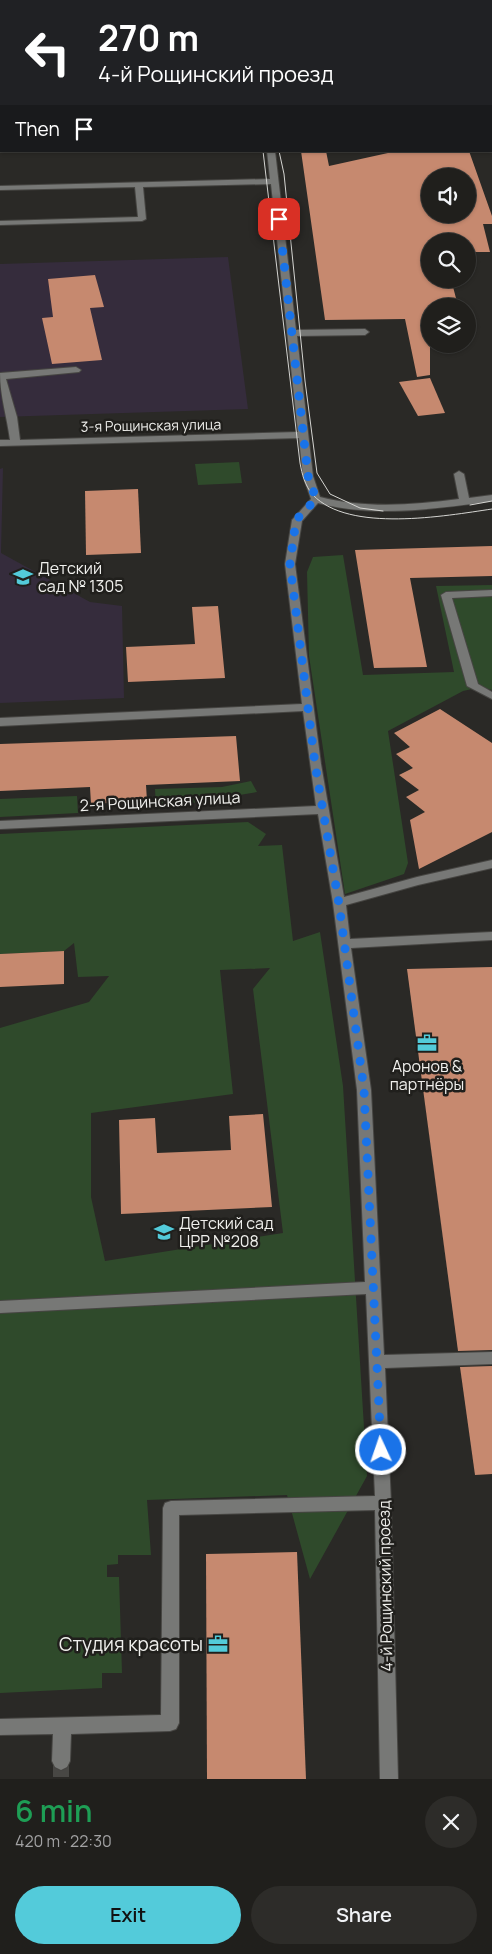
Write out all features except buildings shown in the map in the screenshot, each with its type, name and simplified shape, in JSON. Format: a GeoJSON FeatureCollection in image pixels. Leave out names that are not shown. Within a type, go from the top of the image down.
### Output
{"type":"FeatureCollection","features":[{"type":"Feature","properties":{"kind":"street"},"geometry":{"type":"LineString","coordinates":[[271,152],[308,476],[316,499],[336,506],[363,507],[465,502],[492,498]]}},
{"type":"Feature","properties":{"kind":"street"},"geometry":{"type":"LineString","coordinates":[[0,188],[275,181]]}},
{"type":"Feature","properties":{"kind":"street"},"geometry":{"type":"LineString","coordinates":[[0,223],[142,219],[140,184]]}},
{"type":"Feature","properties":{"kind":"street"},"geometry":{"type":"LineString","coordinates":[[292,333],[365,332]]}},
{"type":"Feature","properties":{"kind":"street"},"geometry":{"type":"LineString","coordinates":[[16,442],[12,417],[0,376],[76,370]]}},
{"type":"Feature","properties":{"kind":"street","name":"3-я Рощинская улица"},"geometry":{"type":"LineString","coordinates":[[0,443],[303,435]]}},
{"type":"Feature","properties":{"kind":"street"},"geometry":{"type":"LineString","coordinates":[[459,474],[465,502]]}},
{"type":"Feature","properties":{"kind":"street","name":"4-й Рощинский проезд"},"geometry":{"type":"LineString","coordinates":[[316,499],[296,520],[290,564],[322,810],[339,904],[364,1090],[383,1503],[389,1779]]}},
{"type":"Feature","properties":{"kind":"street"},"geometry":{"type":"LineString","coordinates":[[492,593],[446,595],[472,686],[492,696]]}},
{"type":"Feature","properties":{"kind":"street"},"geometry":{"type":"LineString","coordinates":[[0,722],[308,707]]}},
{"type":"Feature","properties":{"kind":"street","name":"2-я Рощинская улица"},"geometry":{"type":"LineString","coordinates":[[0,825],[322,810]]}},
{"type":"Feature","properties":{"kind":"street"},"geometry":{"type":"LineString","coordinates":[[339,904],[417,881],[492,864]]}},
{"type":"Feature","properties":{"kind":"street"},"geometry":{"type":"LineString","coordinates":[[344,944],[492,936]]}},
{"type":"Feature","properties":{"kind":"street"},"geometry":{"type":"LineString","coordinates":[[0,1307],[374,1288]]}},
{"type":"Feature","properties":{"kind":"street"},"geometry":{"type":"LineString","coordinates":[[377,1362],[492,1358]]}},
{"type":"Feature","properties":{"kind":"street"},"geometry":{"type":"LineString","coordinates":[[0,1727],[170,1723],[170,1508],[383,1503]]}},
{"type":"Feature","properties":{"kind":"street"},"geometry":{"type":"LineString","coordinates":[[61,1761],[62,1725]]}},
{"type":"Feature","properties":{"kind":"shaded area"},"geometry":{"type":"Polygon","coordinates":[[[228,257],[248,409],[0,417],[0,264],[228,257]]]}},
{"type":"Feature","properties":{"kind":"shaded area","name":"Детский сад № 1305"},"geometry":{"type":"Polygon","coordinates":[[[3,468],[1,553],[90,602],[122,606],[124,698],[0,703],[0,469],[3,468]]]}},
{"type":"Feature","properties":{"kind":"green space"},"geometry":{"type":"Polygon","coordinates":[[[239,462],[242,483],[198,485],[195,464],[239,462]]]}},
{"type":"Feature","properties":{"kind":"green space"},"geometry":{"type":"Polygon","coordinates":[[[343,555],[363,675],[454,672],[436,586],[492,585],[492,690],[481,687],[463,691],[388,731],[408,863],[404,874],[345,894],[309,656],[307,572],[313,557],[343,555]]]}},
{"type":"Feature","properties":{"kind":"green space"},"geometry":{"type":"Polygon","coordinates":[[[251,781],[257,792],[156,809],[155,789],[222,787],[251,781]]]}},
{"type":"Feature","properties":{"kind":"green space"},"geometry":{"type":"Polygon","coordinates":[[[77,796],[78,813],[0,817],[0,799],[77,796]]]}},
{"type":"Feature","properties":{"kind":"green space"},"geometry":{"type":"Polygon","coordinates":[[[248,822],[266,834],[258,846],[282,845],[293,941],[320,932],[343,1086],[367,1476],[310,1579],[287,1495],[147,1500],[151,1555],[118,1555],[118,1564],[107,1565],[107,1577],[119,1577],[122,1673],[102,1673],[102,1688],[0,1693],[0,1028],[89,1002],[109,976],[78,977],[74,943],[64,951],[0,954],[0,834],[248,822]],[[270,968],[220,970],[233,1094],[91,1113],[91,1197],[105,1261],[283,1233],[253,989],[270,968]]]}},
{"type":"Feature","properties":{"kind":"tunnel"},"geometry":{"type":"LineString","coordinates":[[61,1761],[61,1779]]}},
{"type":"Feature","properties":{"kind":"tram line"},"geometry":{"type":"LineString","coordinates":[[263,152],[300,463],[308,488],[313,495],[329,507],[350,514],[373,518],[424,518],[492,509]]}},
{"type":"Feature","properties":{"kind":"tram line"},"geometry":{"type":"LineString","coordinates":[[279,152],[284,174],[305,381],[317,473],[330,494],[360,508],[383,511]]}},
{"type":"Feature","properties":{"kind":"tram line"},"geometry":{"type":"LineString","coordinates":[[470,505],[492,501]]}},
{"type":"Feature","properties":{"kind":"place","name":"Детский сад № 1305"},"geometry":{"type":"Point","coordinates":[23,577]}},
{"type":"Feature","properties":{"kind":"place","name":"Аронов & партнёры"},"geometry":{"type":"Point","coordinates":[427,1043]}},
{"type":"Feature","properties":{"kind":"place","name":"Детский сад ЦРР №208"},"geometry":{"type":"Point","coordinates":[164,1232]}},
{"type":"Feature","properties":{"kind":"place","name":"Студия красоты"},"geometry":{"type":"Point","coordinates":[218,1644]}},
{"type":"Feature","properties":{"kind":"route"},"geometry":{"type":"LineString","coordinates":[[279,219],[308,476],[316,499],[296,520],[290,564],[315,764],[339,904],[364,1090],[381,1450]]}}]}
